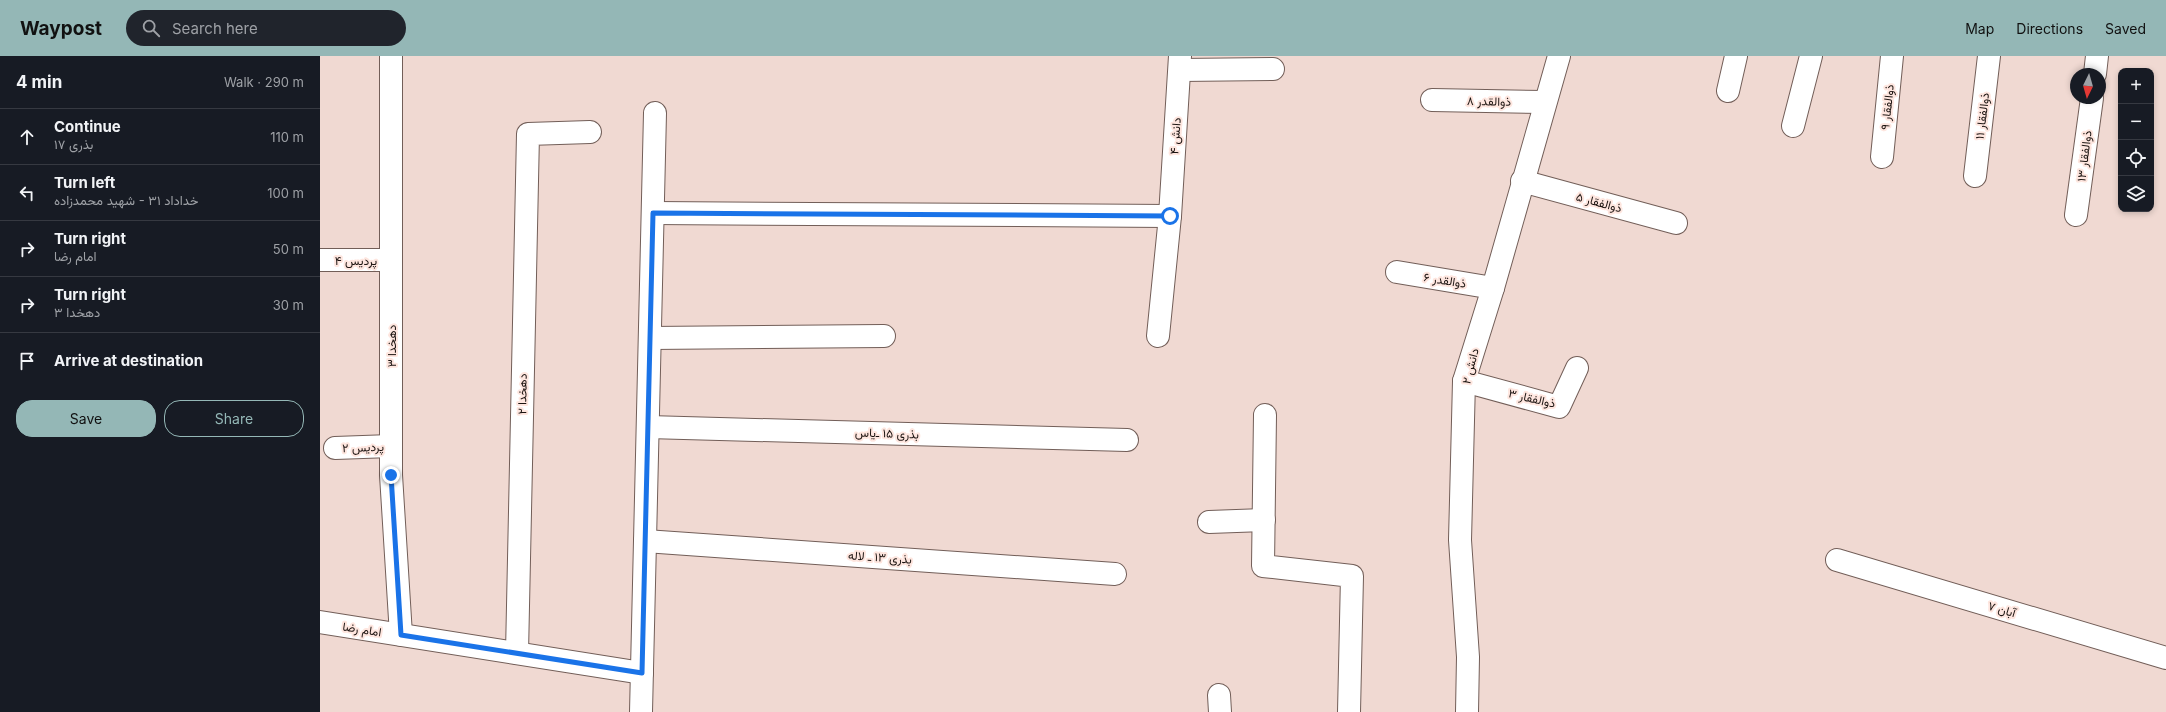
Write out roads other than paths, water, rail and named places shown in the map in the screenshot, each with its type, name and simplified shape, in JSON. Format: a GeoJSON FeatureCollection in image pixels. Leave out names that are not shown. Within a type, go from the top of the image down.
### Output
{"type":"FeatureCollection","features":[{"type":"Feature","properties":{"kind":"street","name":"دهخدا ۳"},"geometry":{"type":"LineString","coordinates":[[391,56],[391,475],[401,635]]}},
{"type":"Feature","properties":{"kind":"street","name":"دانش ۲"},"geometry":{"type":"LineString","coordinates":[[1468,712],[1468,657],[1460,540],[1464,381],[1493,288],[1522,181],[1559,56]]}},
{"type":"Feature","properties":{"kind":"street"},"geometry":{"type":"LineString","coordinates":[[1728,91],[1736,56]]}},
{"type":"Feature","properties":{"kind":"street"},"geometry":{"type":"LineString","coordinates":[[1793,126],[1811,56]]}},
{"type":"Feature","properties":{"kind":"street","name":"ذوالفقار ۹"},"geometry":{"type":"LineString","coordinates":[[1882,157],[1892,56]]}},
{"type":"Feature","properties":{"kind":"street","name":"ذوالفقار ۱۱"},"geometry":{"type":"LineString","coordinates":[[1975,176],[1989,56]]}},
{"type":"Feature","properties":{"kind":"street"},"geometry":{"type":"LineString","coordinates":[[2096,68],[2097,56]]}},
{"type":"Feature","properties":{"kind":"street"},"geometry":{"type":"LineString","coordinates":[[1180,63],[1273,69]]}},
{"type":"Feature","properties":{"kind":"street","name":"دانش ۴"},"geometry":{"type":"LineString","coordinates":[[1158,336],[1170,216],[1180,63]]}},
{"type":"Feature","properties":{"kind":"street","name":"ذوالقدر ۸"},"geometry":{"type":"LineString","coordinates":[[1432,100],[1545,102]]}},
{"type":"Feature","properties":{"kind":"street","name":"ذوالفقار ۱۳"},"geometry":{"type":"LineString","coordinates":[[2076,215],[2091,104]]}},
{"type":"Feature","properties":{"kind":"street"},"geometry":{"type":"LineString","coordinates":[[641,712],[656,113]]}},
{"type":"Feature","properties":{"kind":"street","name":"دهخدا ۲"},"geometry":{"type":"LineString","coordinates":[[517,654],[528,134],[590,132]]}},
{"type":"Feature","properties":{"kind":"street","name":"ذوالفقار ۵"},"geometry":{"type":"LineString","coordinates":[[1522,181],[1676,223]]}},
{"type":"Feature","properties":{"kind":"street"},"geometry":{"type":"LineString","coordinates":[[653,213],[1170,216]]}},
{"type":"Feature","properties":{"kind":"street","name":"پردیس ۴"},"geometry":{"type":"LineString","coordinates":[[320,260],[391,260]]}},
{"type":"Feature","properties":{"kind":"street","name":"ذوالقدر ۶"},"geometry":{"type":"LineString","coordinates":[[1397,272],[1493,288]]}},
{"type":"Feature","properties":{"kind":"street"},"geometry":{"type":"LineString","coordinates":[[650,338],[884,336]]}},
{"type":"Feature","properties":{"kind":"street","name":"ذوالفقار ۳"},"geometry":{"type":"LineString","coordinates":[[1464,381],[1559,407],[1577,368]]}},
{"type":"Feature","properties":{"kind":"street"},"geometry":{"type":"LineString","coordinates":[[1265,415],[1263,566],[1352,576],[1349,712]]}},
{"type":"Feature","properties":{"kind":"street","name":"بذری ۱۵ ـ‌یاس"},"geometry":{"type":"LineString","coordinates":[[648,427],[1127,440]]}},
{"type":"Feature","properties":{"kind":"street","name":"پردیس ۲"},"geometry":{"type":"LineString","coordinates":[[335,448],[391,446]]}},
{"type":"Feature","properties":{"kind":"street"},"geometry":{"type":"LineString","coordinates":[[1209,522],[1264,520]]}},
{"type":"Feature","properties":{"kind":"street","name":"بذری ۱۳ ـ لاله"},"geometry":{"type":"LineString","coordinates":[[645,541],[1115,574]]}},
{"type":"Feature","properties":{"kind":"street","name":"آبان ۷"},"geometry":{"type":"LineString","coordinates":[[1837,560],[2166,658]]}},
{"type":"Feature","properties":{"kind":"street","name":"امام رضا"},"geometry":{"type":"LineString","coordinates":[[320,622],[642,673]]}}]}
